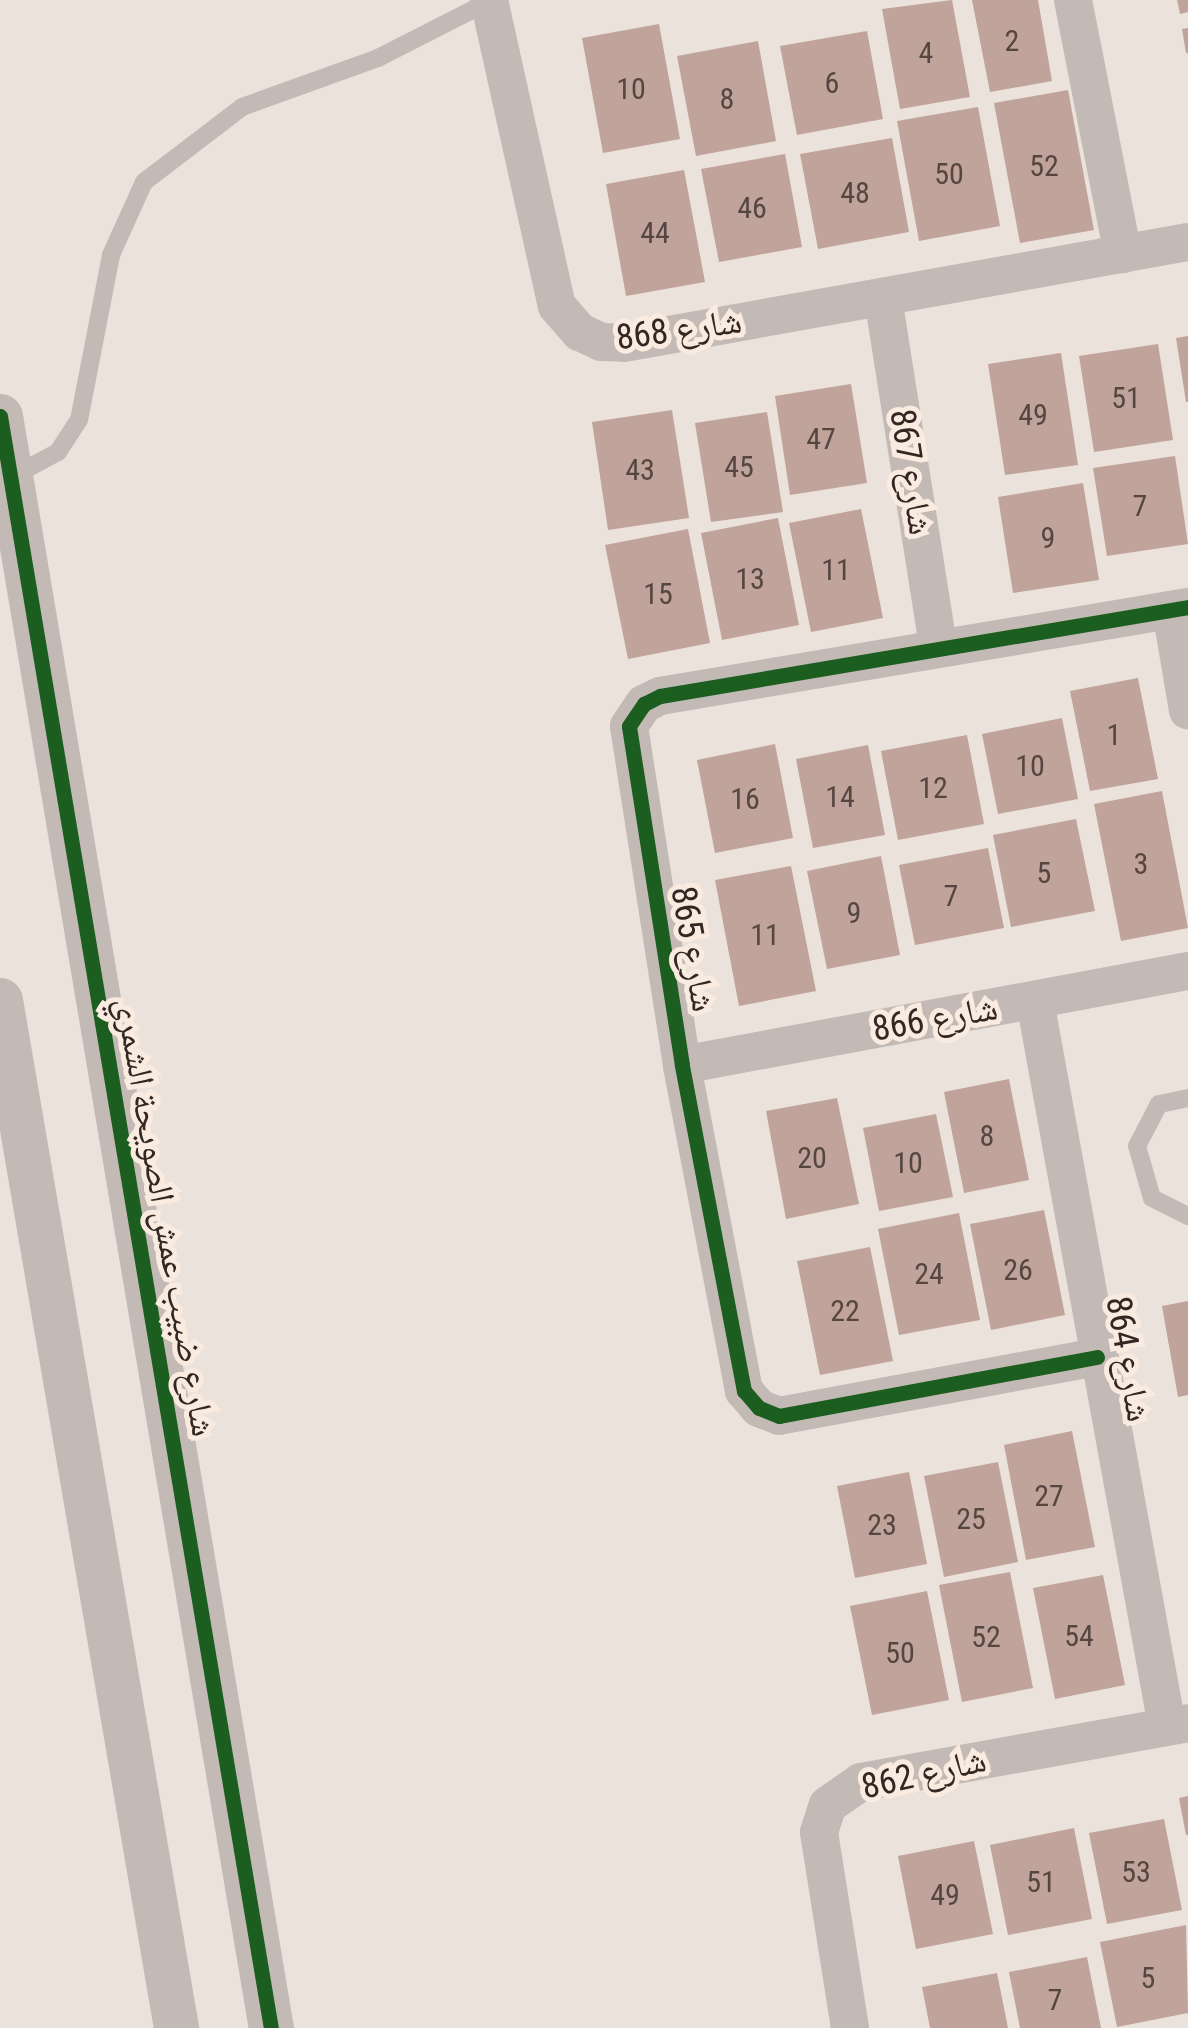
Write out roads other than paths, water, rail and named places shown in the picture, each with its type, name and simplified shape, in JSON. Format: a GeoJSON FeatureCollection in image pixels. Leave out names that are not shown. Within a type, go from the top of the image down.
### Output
{"type":"FeatureCollection","features":[{"type":"Feature","properties":{"kind":"street","name":"شارع 868"},"geometry":{"type":"LineString","coordinates":[[492,0],[557,306],[580,332],[624,343],[1188,242]]}},
{"type":"Feature","properties":{"kind":"street"},"geometry":{"type":"LineString","coordinates":[[1073,0],[1123,254]]}},
{"type":"Feature","properties":{"kind":"street","name":"شارع 867"},"geometry":{"type":"LineString","coordinates":[[884,298],[938,647]]}},
{"type":"Feature","properties":{"kind":"street","name":"شارع ضبيب عمش الصويحة الشمري"},"geometry":{"type":"LineString","coordinates":[[0,416],[271,2028]]}},
{"type":"Feature","properties":{"kind":"street"},"geometry":{"type":"LineString","coordinates":[[1180,609],[1188,711]]}},
{"type":"Feature","properties":{"kind":"street","name":"شارع 865"},"geometry":{"type":"LineString","coordinates":[[1097,1357],[779,1416],[759,1408],[744,1391],[682,1065],[628,743],[633,714],[660,696],[1180,609]]}},
{"type":"Feature","properties":{"kind":"street","name":"شارع 866"},"geometry":{"type":"LineString","coordinates":[[682,1065],[1188,971]]}},
{"type":"Feature","properties":{"kind":"street"},"geometry":{"type":"LineString","coordinates":[[0,1000],[176,2028]]}},
{"type":"Feature","properties":{"kind":"street","name":"شارع 864"},"geometry":{"type":"LineString","coordinates":[[1035,1002],[1097,1357],[1177,1725]]}},
{"type":"Feature","properties":{"kind":"street","name":"شارع 862"},"geometry":{"type":"LineString","coordinates":[[850,2028],[819,1832],[828,1805],[861,1782],[1177,1725]]}},
{"type":"Feature","properties":{"kind":"lane"},"geometry":{"type":"LineString","coordinates":[[10,477],[58,452],[79,420],[112,255],[144,182],[242,107],[378,58],[492,0]]}},
{"type":"Feature","properties":{"kind":"lane"},"geometry":{"type":"LineString","coordinates":[[1188,1098],[1159,1104],[1137,1146],[1152,1198],[1188,1216]]}}]}
